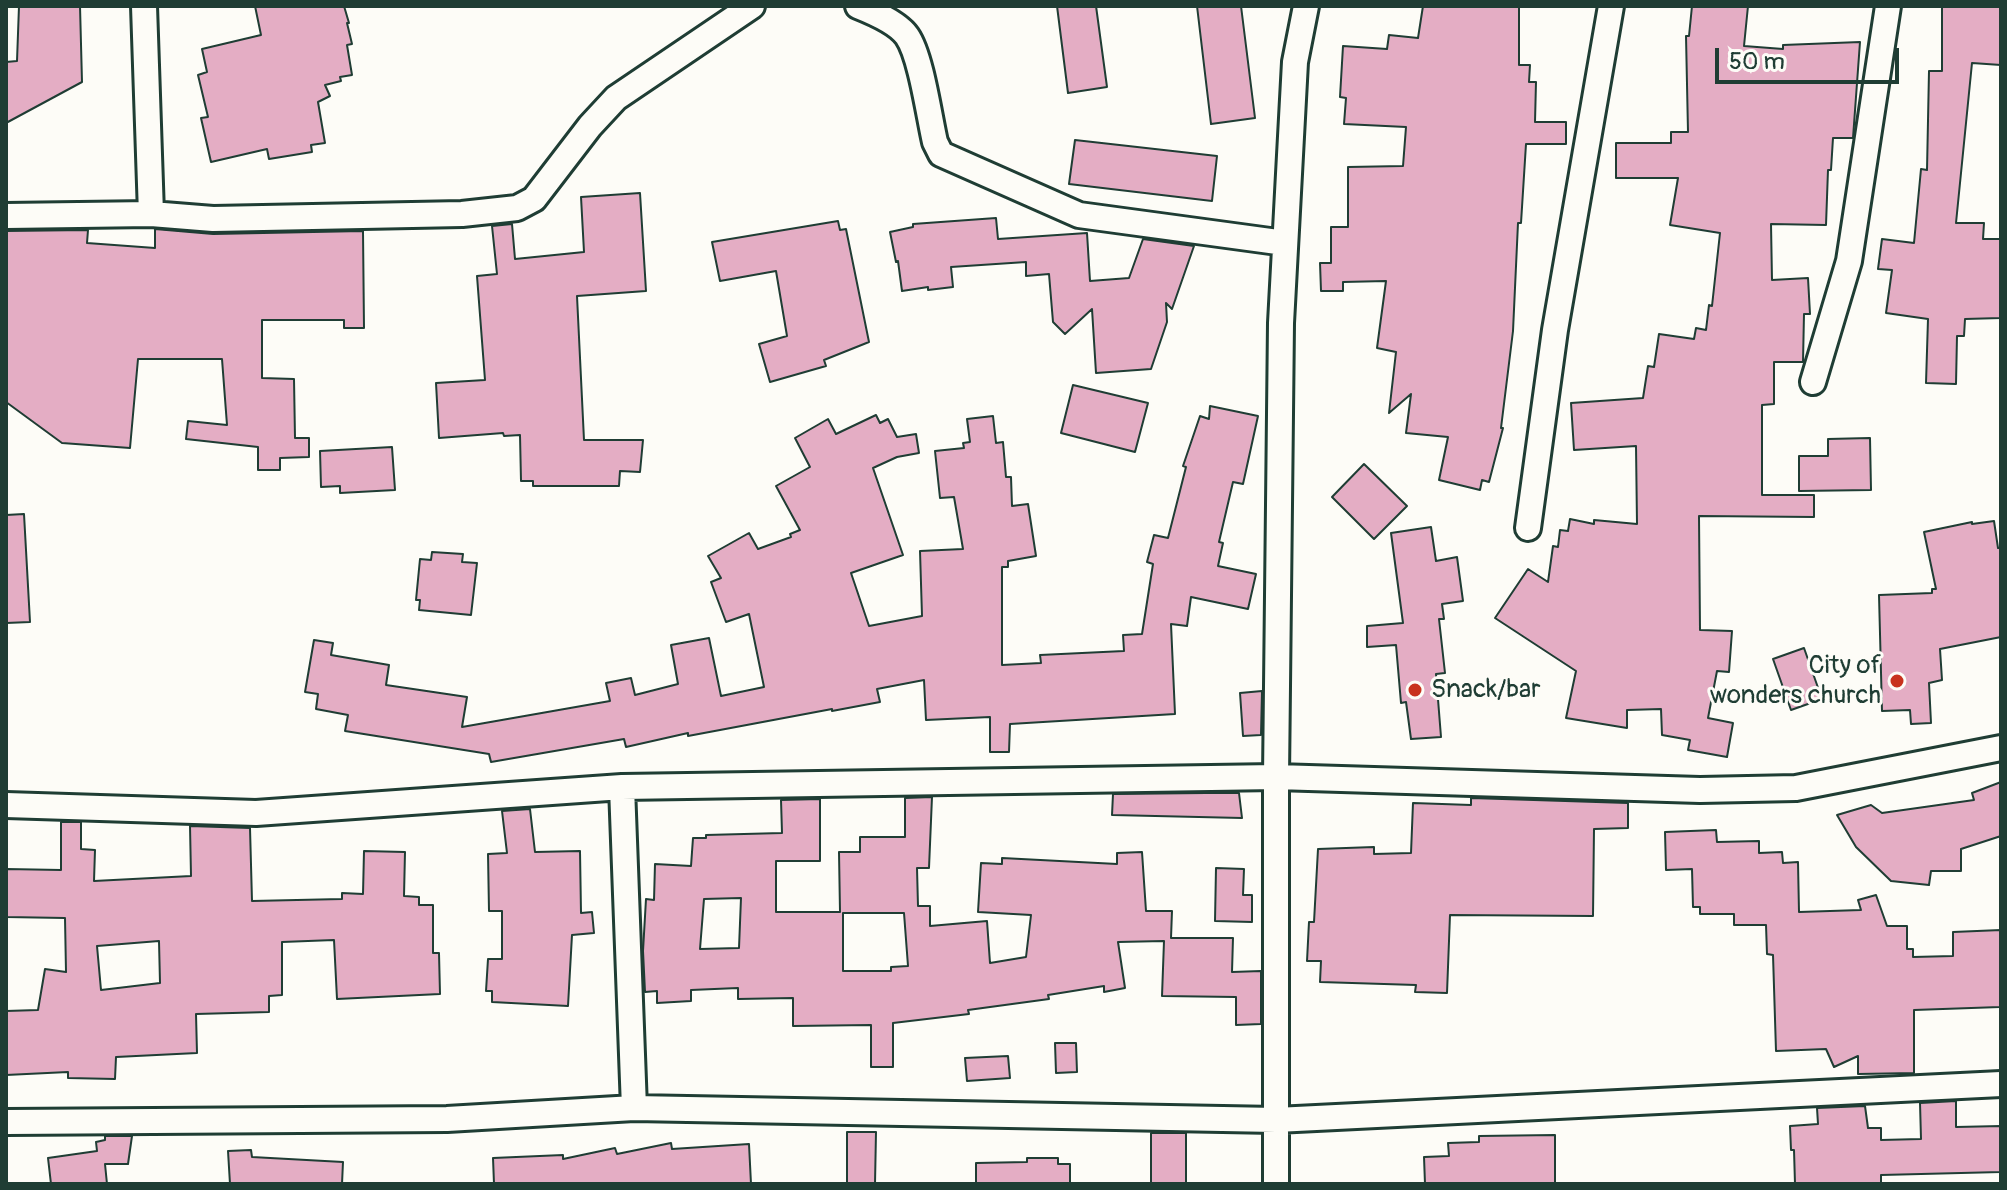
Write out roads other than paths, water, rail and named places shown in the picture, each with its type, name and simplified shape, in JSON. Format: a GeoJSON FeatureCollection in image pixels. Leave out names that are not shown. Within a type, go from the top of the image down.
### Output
{"type":"FeatureCollection","features":[{"type":"Feature","properties":{"kind":"street"},"geometry":{"type":"LineString","coordinates":[[144,6],[151,214]]}},
{"type":"Feature","properties":{"kind":"street"},"geometry":{"type":"LineString","coordinates":[[6,216],[151,214],[228,219],[462,214],[517,208],[534,199],[590,126],[616,98],[752,6]]}},
{"type":"Feature","properties":{"kind":"street"},"geometry":{"type":"LineString","coordinates":[[858,6],[906,34],[914,51],[935,142],[941,154],[1079,215],[1285,243]]}},
{"type":"Feature","properties":{"kind":"street"},"geometry":{"type":"LineString","coordinates":[[1276,1184],[1281,323],[1295,62],[1306,6]]}},
{"type":"Feature","properties":{"kind":"street"},"geometry":{"type":"LineString","coordinates":[[1528,528],[1555,330],[1611,6]]}},
{"type":"Feature","properties":{"kind":"street"},"geometry":{"type":"LineString","coordinates":[[1813,382],[1849,261],[1888,6]]}},
{"type":"Feature","properties":{"kind":"street"},"geometry":{"type":"LineString","coordinates":[[6,805],[256,813],[622,787],[1276,777],[1700,790],[1796,788],[2001,748]]}},
{"type":"Feature","properties":{"kind":"street"},"geometry":{"type":"LineString","coordinates":[[622,787],[634,1108]]}},
{"type":"Feature","properties":{"kind":"street"},"geometry":{"type":"LineString","coordinates":[[6,1122],[447,1119],[634,1108],[1276,1120],[2001,1084]]}},
{"type":"Feature","properties":{"kind":"place","name":"City of wonders church"},"geometry":{"type":"Point","coordinates":[1897,681]}},
{"type":"Feature","properties":{"kind":"place","name":"Snack/bar"},"geometry":{"type":"Point","coordinates":[1415,690]}}]}
